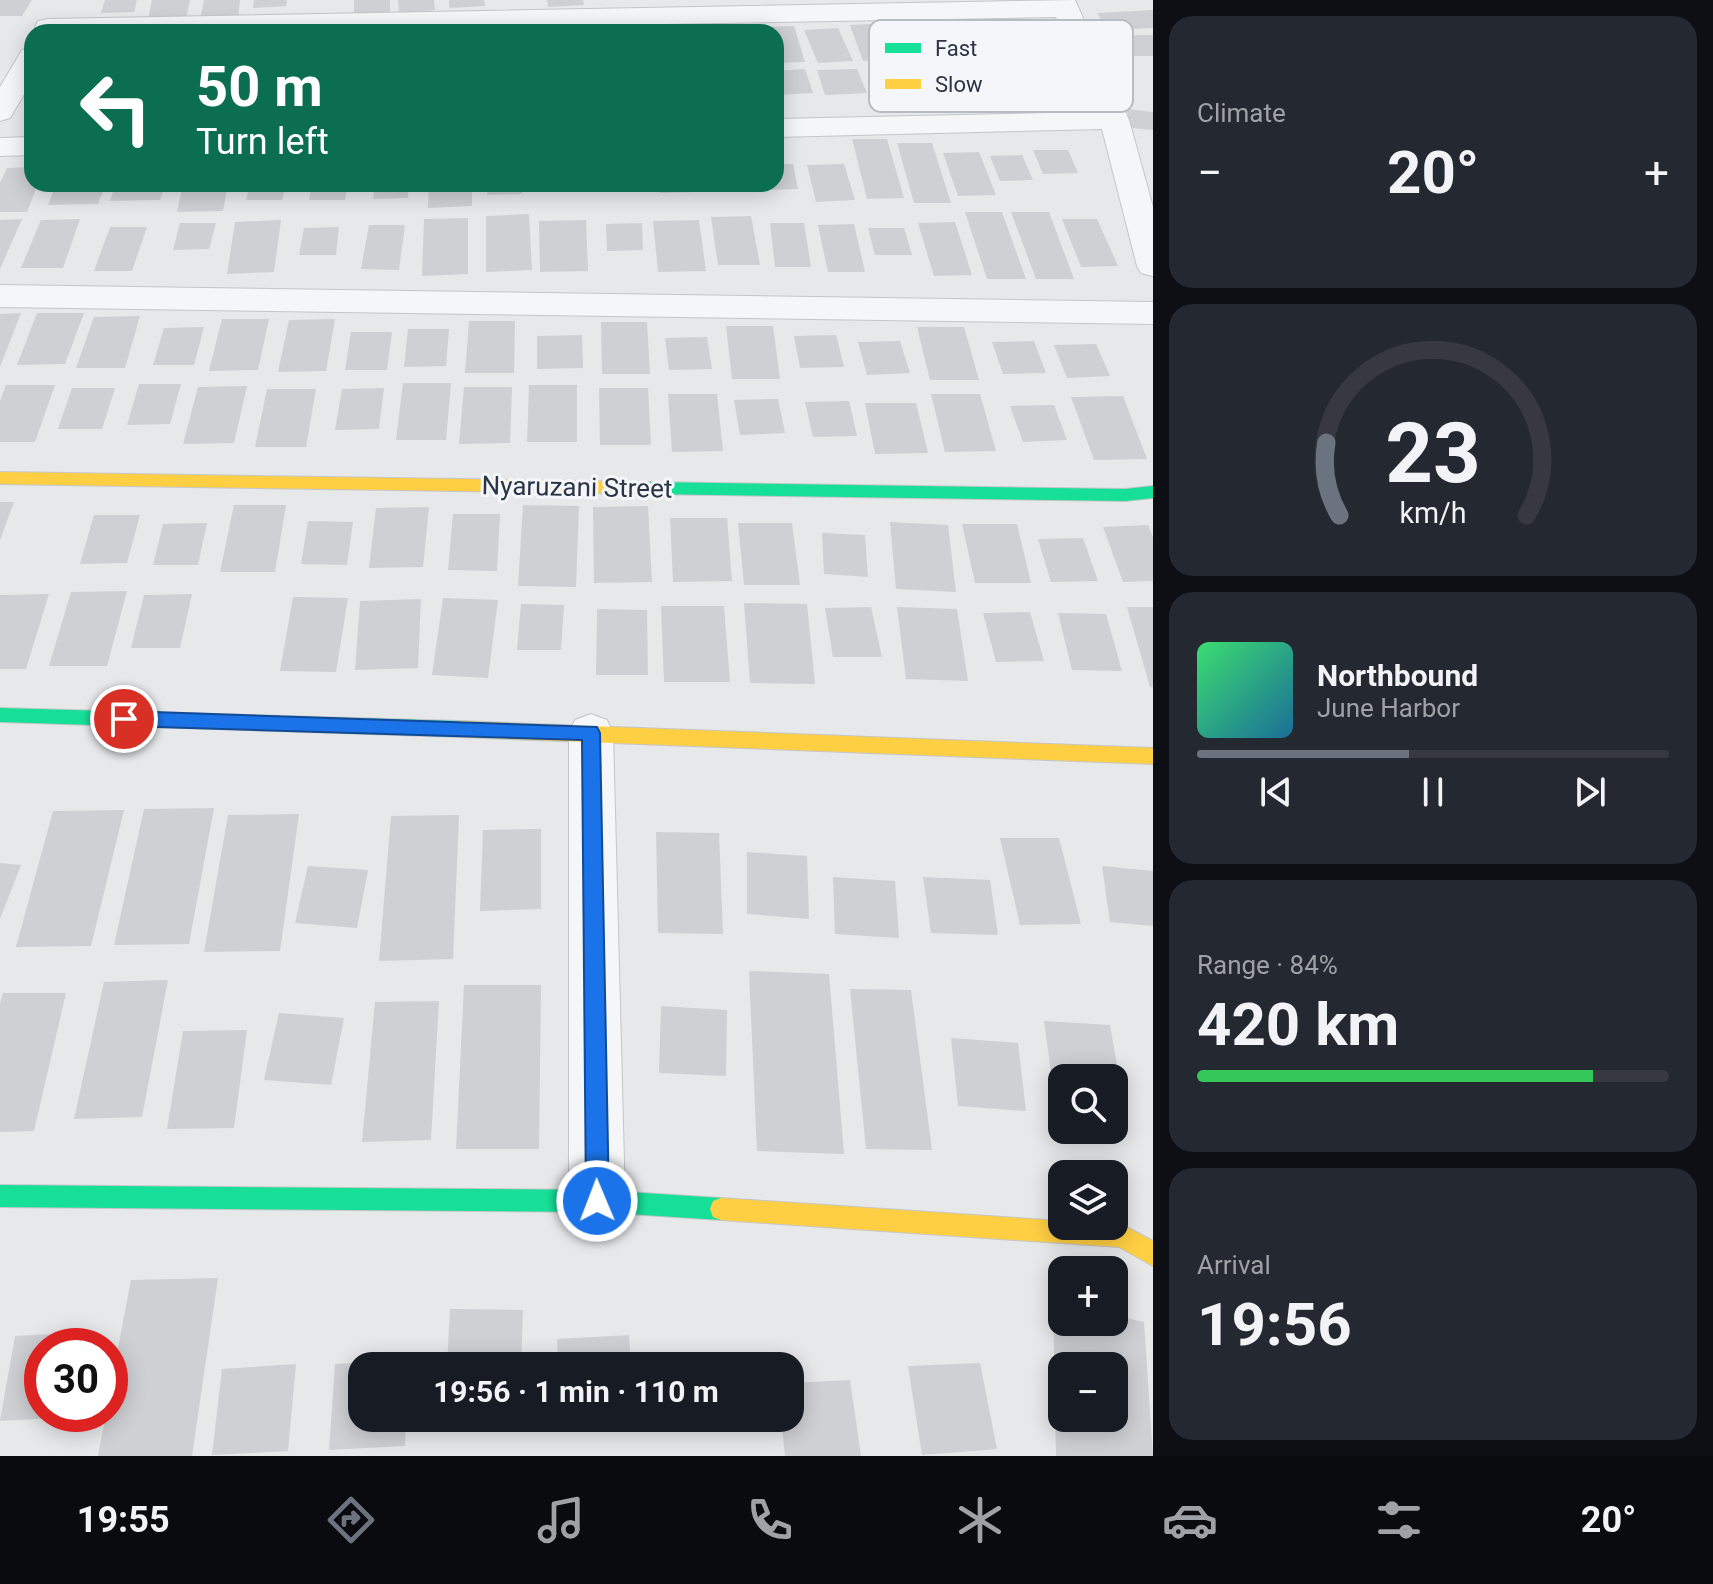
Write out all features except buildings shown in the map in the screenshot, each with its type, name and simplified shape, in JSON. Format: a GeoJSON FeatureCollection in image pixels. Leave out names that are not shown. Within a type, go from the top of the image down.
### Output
{"type":"FeatureCollection","features":[{"type":"Feature","properties":{"kind":"street"},"geometry":{"type":"LineString","coordinates":[[51,24],[68,0]]}},
{"type":"Feature","properties":{"kind":"street"},"geometry":{"type":"LineString","coordinates":[[282,24],[1064,4]]}},
{"type":"Feature","properties":{"kind":"street"},"geometry":{"type":"LineString","coordinates":[[0,112],[24,70]]}},
{"type":"Feature","properties":{"kind":"street"},"geometry":{"type":"LineString","coordinates":[[1111,112],[1143,191],[1153,266]]}},
{"type":"Feature","properties":{"kind":"street"},"geometry":{"type":"LineString","coordinates":[[784,128],[1114,120]]}},
{"type":"Feature","properties":{"kind":"street"},"geometry":{"type":"LineString","coordinates":[[0,147],[24,146]]}},
{"type":"Feature","properties":{"kind":"street"},"geometry":{"type":"LineString","coordinates":[[0,296],[1153,313]]}},
{"type":"Feature","properties":{"kind":"street","name":"Nyaruzani Street"},"geometry":{"type":"LineString","coordinates":[[0,478],[1125,495],[1153,492]]}},
{"type":"Feature","properties":{"kind":"street"},"geometry":{"type":"LineString","coordinates":[[0,715],[591,733],[1153,756]]}},
{"type":"Feature","properties":{"kind":"street"},"geometry":{"type":"LineString","coordinates":[[591,733],[597,1201]]}},
{"type":"Feature","properties":{"kind":"street"},"geometry":{"type":"LineString","coordinates":[[0,1196],[597,1201],[1121,1236],[1153,1254]]}},
{"type":"Feature","properties":{"kind":"traffic: fast"},"geometry":{"type":"LineString","coordinates":[[649,488],[1125,495],[1153,492]]}},
{"type":"Feature","properties":{"kind":"traffic: fast"},"geometry":{"type":"LineString","coordinates":[[0,715],[459,729]]}},
{"type":"Feature","properties":{"kind":"traffic: fast"},"geometry":{"type":"LineString","coordinates":[[0,1196],[597,1201],[721,1209]]}},
{"type":"Feature","properties":{"kind":"traffic: slow"},"geometry":{"type":"LineString","coordinates":[[0,478],[649,488]]}},
{"type":"Feature","properties":{"kind":"traffic: slow"},"geometry":{"type":"LineString","coordinates":[[459,729],[1153,756]]}},
{"type":"Feature","properties":{"kind":"traffic: slow"},"geometry":{"type":"LineString","coordinates":[[721,1209],[1121,1236],[1153,1254]]}},
{"type":"Feature","properties":{"kind":"route"},"geometry":{"type":"LineString","coordinates":[[124,719],[591,733],[597,1201]]}}]}
